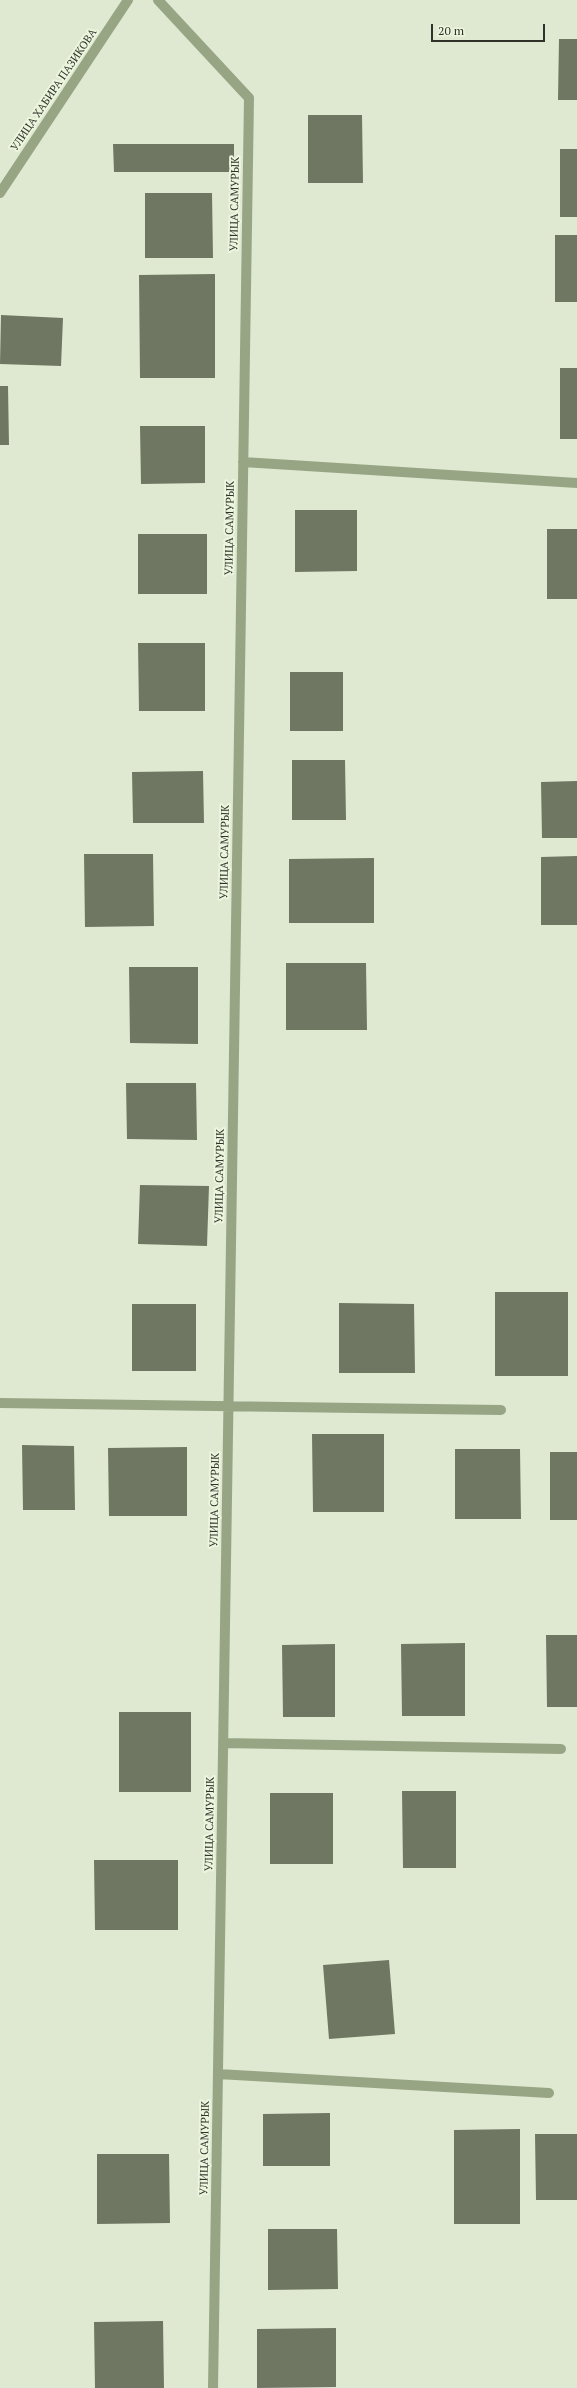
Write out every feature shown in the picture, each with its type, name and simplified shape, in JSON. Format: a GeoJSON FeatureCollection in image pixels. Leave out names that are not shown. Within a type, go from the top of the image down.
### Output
{"type":"FeatureCollection","features":[{"type":"Feature","properties":{"kind":"street","name":"УЛИЦА ХАБИРА ПАЗИКОВА"},"geometry":{"type":"LineString","coordinates":[[0,193],[128,0]]}},
{"type":"Feature","properties":{"kind":"street","name":"УЛИЦА САМУРЫК"},"geometry":{"type":"LineString","coordinates":[[158,0],[249,98],[213,2388]]}},
{"type":"Feature","properties":{"kind":"street"},"geometry":{"type":"LineString","coordinates":[[243,462],[577,483]]}},
{"type":"Feature","properties":{"kind":"street"},"geometry":{"type":"LineString","coordinates":[[0,1403],[502,1410]]}},
{"type":"Feature","properties":{"kind":"street"},"geometry":{"type":"LineString","coordinates":[[223,1743],[561,1749]]}},
{"type":"Feature","properties":{"kind":"street"},"geometry":{"type":"LineString","coordinates":[[218,2074],[549,2093]]}},
{"type":"Feature","properties":{"kind":"building"},"geometry":{"type":"Polygon","coordinates":[[[559,39],[577,39],[577,100],[558,100],[559,39]]]}},
{"type":"Feature","properties":{"kind":"building"},"geometry":{"type":"Polygon","coordinates":[[[308,115],[362,115],[363,183],[308,183],[308,115]]]}},
{"type":"Feature","properties":{"kind":"building"},"geometry":{"type":"Polygon","coordinates":[[[113,144],[234,144],[234,172],[114,172],[113,144]]]}},
{"type":"Feature","properties":{"kind":"building"},"geometry":{"type":"Polygon","coordinates":[[[560,149],[577,149],[577,217],[560,217],[560,149]]]}},
{"type":"Feature","properties":{"kind":"building"},"geometry":{"type":"Polygon","coordinates":[[[145,193],[212,193],[213,258],[145,258],[145,193]]]}},
{"type":"Feature","properties":{"kind":"building"},"geometry":{"type":"Polygon","coordinates":[[[555,235],[577,235],[577,302],[555,302],[555,235]]]}},
{"type":"Feature","properties":{"kind":"building"},"geometry":{"type":"Polygon","coordinates":[[[215,274],[215,378],[140,378],[139,275],[215,274]]]}},
{"type":"Feature","properties":{"kind":"building"},"geometry":{"type":"Polygon","coordinates":[[[1,315],[63,318],[61,366],[0,364],[1,315]]]}},
{"type":"Feature","properties":{"kind":"building"},"geometry":{"type":"Polygon","coordinates":[[[560,368],[577,368],[577,439],[560,439],[560,368]]]}},
{"type":"Feature","properties":{"kind":"building"},"geometry":{"type":"Polygon","coordinates":[[[0,386],[8,386],[9,445],[0,445],[0,386]]]}},
{"type":"Feature","properties":{"kind":"building"},"geometry":{"type":"Polygon","coordinates":[[[140,426],[205,426],[205,483],[141,484],[140,426]]]}},
{"type":"Feature","properties":{"kind":"building"},"geometry":{"type":"Polygon","coordinates":[[[295,510],[357,510],[357,571],[295,572],[295,510]]]}},
{"type":"Feature","properties":{"kind":"building"},"geometry":{"type":"Polygon","coordinates":[[[547,529],[577,529],[577,599],[547,599],[547,529]]]}},
{"type":"Feature","properties":{"kind":"building"},"geometry":{"type":"Polygon","coordinates":[[[138,534],[207,534],[207,594],[138,594],[138,534]]]}},
{"type":"Feature","properties":{"kind":"building"},"geometry":{"type":"Polygon","coordinates":[[[138,643],[205,643],[205,711],[139,711],[138,643]]]}},
{"type":"Feature","properties":{"kind":"building"},"geometry":{"type":"Polygon","coordinates":[[[290,672],[343,672],[343,731],[290,731],[290,672]]]}},
{"type":"Feature","properties":{"kind":"building"},"geometry":{"type":"Polygon","coordinates":[[[292,760],[345,760],[346,820],[292,820],[292,760]]]}},
{"type":"Feature","properties":{"kind":"building"},"geometry":{"type":"Polygon","coordinates":[[[203,771],[204,823],[133,823],[132,772],[203,771]]]}},
{"type":"Feature","properties":{"kind":"building"},"geometry":{"type":"Polygon","coordinates":[[[577,781],[577,838],[542,838],[541,782],[577,781]]]}},
{"type":"Feature","properties":{"kind":"building"},"geometry":{"type":"Polygon","coordinates":[[[84,854],[153,854],[154,926],[85,927],[84,854]]]}},
{"type":"Feature","properties":{"kind":"building"},"geometry":{"type":"Polygon","coordinates":[[[577,856],[577,925],[541,925],[541,857],[577,856]]]}},
{"type":"Feature","properties":{"kind":"building"},"geometry":{"type":"Polygon","coordinates":[[[374,858],[374,923],[289,923],[289,859],[374,858]]]}},
{"type":"Feature","properties":{"kind":"building"},"geometry":{"type":"Polygon","coordinates":[[[286,963],[366,963],[367,1030],[286,1030],[286,963]]]}},
{"type":"Feature","properties":{"kind":"building"},"geometry":{"type":"Polygon","coordinates":[[[129,967],[198,967],[198,1044],[130,1043],[129,967]]]}},
{"type":"Feature","properties":{"kind":"building"},"geometry":{"type":"Polygon","coordinates":[[[126,1083],[196,1083],[197,1140],[127,1139],[126,1083]]]}},
{"type":"Feature","properties":{"kind":"building"},"geometry":{"type":"Polygon","coordinates":[[[140,1185],[209,1186],[207,1246],[138,1244],[140,1185]]]}},
{"type":"Feature","properties":{"kind":"building"},"geometry":{"type":"Polygon","coordinates":[[[495,1292],[568,1292],[568,1376],[495,1376],[495,1292]]]}},
{"type":"Feature","properties":{"kind":"building"},"geometry":{"type":"Polygon","coordinates":[[[339,1303],[414,1304],[415,1373],[339,1373],[339,1303]]]}},
{"type":"Feature","properties":{"kind":"building"},"geometry":{"type":"Polygon","coordinates":[[[132,1304],[196,1304],[196,1371],[132,1371],[132,1304]]]}},
{"type":"Feature","properties":{"kind":"building"},"geometry":{"type":"Polygon","coordinates":[[[312,1434],[384,1434],[384,1512],[313,1512],[312,1434]]]}},
{"type":"Feature","properties":{"kind":"building"},"geometry":{"type":"Polygon","coordinates":[[[22,1445],[74,1446],[75,1510],[23,1510],[22,1445]]]}},
{"type":"Feature","properties":{"kind":"building"},"geometry":{"type":"Polygon","coordinates":[[[187,1447],[187,1516],[109,1516],[108,1448],[187,1447]]]}},
{"type":"Feature","properties":{"kind":"building"},"geometry":{"type":"Polygon","coordinates":[[[455,1449],[520,1449],[521,1519],[455,1519],[455,1449]]]}},
{"type":"Feature","properties":{"kind":"building"},"geometry":{"type":"Polygon","coordinates":[[[550,1452],[577,1452],[577,1520],[550,1520],[550,1452]]]}},
{"type":"Feature","properties":{"kind":"building"},"geometry":{"type":"Polygon","coordinates":[[[546,1635],[577,1635],[577,1707],[547,1707],[546,1635]]]}},
{"type":"Feature","properties":{"kind":"building"},"geometry":{"type":"Polygon","coordinates":[[[465,1643],[465,1716],[402,1716],[401,1644],[465,1643]]]}},
{"type":"Feature","properties":{"kind":"building"},"geometry":{"type":"Polygon","coordinates":[[[335,1644],[335,1717],[283,1717],[282,1645],[335,1644]]]}},
{"type":"Feature","properties":{"kind":"building"},"geometry":{"type":"Polygon","coordinates":[[[119,1712],[191,1712],[191,1792],[119,1792],[119,1712]]]}},
{"type":"Feature","properties":{"kind":"building"},"geometry":{"type":"Polygon","coordinates":[[[402,1791],[456,1791],[456,1868],[403,1868],[402,1791]]]}},
{"type":"Feature","properties":{"kind":"building"},"geometry":{"type":"Polygon","coordinates":[[[270,1793],[333,1793],[333,1864],[270,1864],[270,1793]]]}},
{"type":"Feature","properties":{"kind":"building"},"geometry":{"type":"Polygon","coordinates":[[[94,1860],[178,1860],[178,1930],[95,1930],[94,1860]]]}},
{"type":"Feature","properties":{"kind":"building"},"geometry":{"type":"Polygon","coordinates":[[[389,1960],[395,2034],[329,2039],[323,1965],[389,1960]]]}},
{"type":"Feature","properties":{"kind":"building"},"geometry":{"type":"Polygon","coordinates":[[[330,2113],[330,2166],[263,2166],[263,2114],[330,2113]]]}},
{"type":"Feature","properties":{"kind":"building"},"geometry":{"type":"Polygon","coordinates":[[[520,2129],[520,2224],[454,2224],[454,2130],[520,2129]]]}},
{"type":"Feature","properties":{"kind":"building"},"geometry":{"type":"Polygon","coordinates":[[[535,2134],[577,2134],[577,2200],[536,2200],[535,2134]]]}},
{"type":"Feature","properties":{"kind":"building"},"geometry":{"type":"Polygon","coordinates":[[[97,2154],[169,2154],[170,2223],[97,2224],[97,2154]]]}},
{"type":"Feature","properties":{"kind":"building"},"geometry":{"type":"Polygon","coordinates":[[[268,2229],[337,2229],[338,2289],[268,2290],[268,2229]]]}},
{"type":"Feature","properties":{"kind":"building"},"geometry":{"type":"Polygon","coordinates":[[[163,2321],[164,2388],[95,2388],[94,2322],[163,2321]]]}},
{"type":"Feature","properties":{"kind":"building"},"geometry":{"type":"Polygon","coordinates":[[[336,2328],[336,2387],[257,2388],[257,2329],[336,2328]]]}}]}
